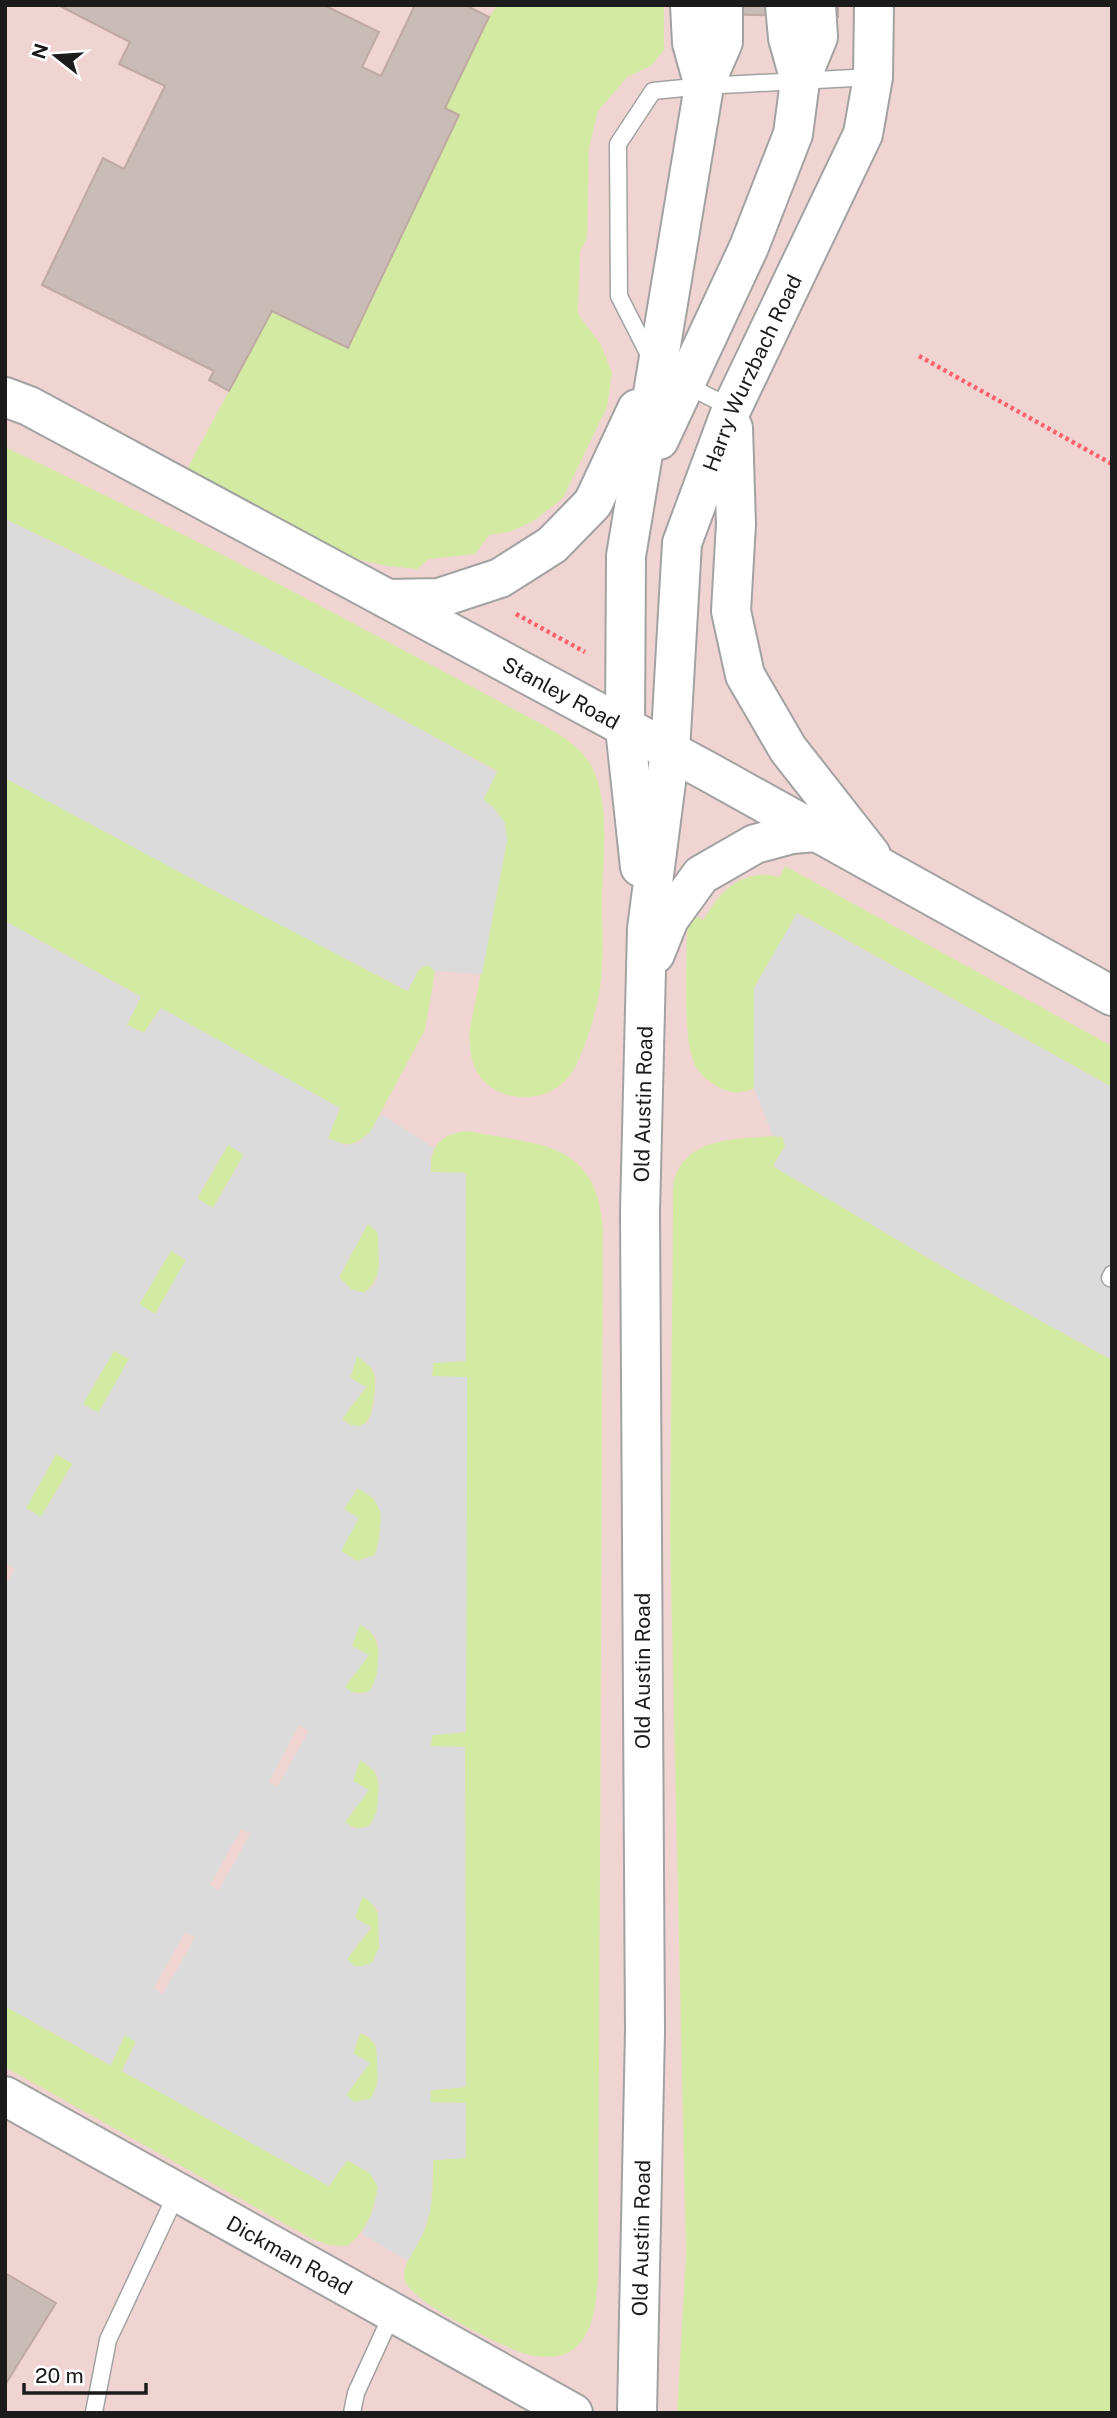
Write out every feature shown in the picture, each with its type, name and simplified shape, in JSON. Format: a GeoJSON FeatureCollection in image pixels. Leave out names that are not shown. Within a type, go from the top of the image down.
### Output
{"type":"FeatureCollection","features":[{"type":"Feature","properties":{"kind":"street"},"geometry":{"type":"LineString","coordinates":[[691,5],[692,43],[704,86]]}},
{"type":"Feature","properties":{"kind":"street"},"geometry":{"type":"LineString","coordinates":[[625,728],[626,556],[637,488],[670,377],[704,86],[723,42],[723,5]]}},
{"type":"Feature","properties":{"kind":"street"},"geometry":{"type":"LineString","coordinates":[[785,5],[788,38],[800,81]]}},
{"type":"Feature","properties":{"kind":"street"},"geometry":{"type":"LineString","coordinates":[[387,599],[439,598],[500,578],[552,545],[593,503],[749,247],[793,134],[800,81],[818,37],[816,5]]}},
{"type":"Feature","properties":{"kind":"street","name":"Harry Wurzbach Road"},"geometry":{"type":"LineString","coordinates":[[670,751],[682,543],[732,408],[863,134],[873,77],[874,5]]}},
{"type":"Feature","properties":{"kind":"street","name":"Stanley Road"},"geometry":{"type":"LineString","coordinates":[[5,397],[29,406],[670,751],[1112,996]]}},
{"type":"Feature","properties":{"kind":"street"},"geometry":{"type":"LineString","coordinates":[[732,408],[736,524],[732,611],[745,675],[788,749],[881,868]]}},
{"type":"Feature","properties":{"kind":"street","name":"Old Austin Road"},"geometry":{"type":"LineString","coordinates":[[625,728],[647,929]]}},
{"type":"Feature","properties":{"kind":"street","name":"Old Austin Road"},"geometry":{"type":"LineString","coordinates":[[637,2413],[645,2031],[640,1212],[647,929],[670,751]]}},
{"type":"Feature","properties":{"kind":"street"},"geometry":{"type":"LineString","coordinates":[[646,979],[669,919],[701,875],[755,844],[792,834],[816,832]]}},
{"type":"Feature","properties":{"kind":"street","name":"Dickman Road"},"geometry":{"type":"LineString","coordinates":[[5,2096],[573,2413]]}},
{"type":"Feature","properties":{"kind":"lane"},"geometry":{"type":"LineString","coordinates":[[732,408],[670,377],[619,296],[618,144],[653,91],[873,77]]}},
{"type":"Feature","properties":{"kind":"lane"},"geometry":{"type":"LineString","coordinates":[[94,2412],[108,2340],[177,2193]]}},
{"type":"Feature","properties":{"kind":"lane"},"geometry":{"type":"LineString","coordinates":[[352,2413],[356,2393],[393,2312]]}},
{"type":"Feature","properties":{"kind":"path"},"geometry":{"type":"LineString","coordinates":[[919,356],[1112,464]]}},
{"type":"Feature","properties":{"kind":"path"},"geometry":{"type":"LineString","coordinates":[[513,612],[587,654]]}},
{"type":"Feature","properties":{"kind":"shaded area"},"geometry":{"type":"Polygon","coordinates":[[[5,5],[1112,5],[1112,2413],[5,2413],[5,5]]]}},
{"type":"Feature","properties":{"kind":"shaded area"},"geometry":{"type":"Polygon","coordinates":[[[5,519],[236,632],[360,696],[497,772],[483,800],[494,808],[505,823],[507,840],[482,974],[435,971],[428,965],[419,969],[408,991],[5,778],[5,519]]]}},
{"type":"Feature","properties":{"kind":"shaded area"},"geometry":{"type":"Polygon","coordinates":[[[797,913],[1112,1087],[1112,1360],[945,1268],[773,1166],[785,1146],[783,1137],[773,1136],[754,1088],[754,988],[797,913]]]}},
{"type":"Feature","properties":{"kind":"shaded area"},"geometry":{"type":"Polygon","coordinates":[[[5,921],[141,997],[127,1025],[144,1033],[161,1008],[340,1108],[328,1138],[344,1145],[358,1143],[370,1132],[381,1114],[434,1148],[430,1160],[431,1172],[466,1173],[466,1361],[433,1363],[432,1376],[467,1377],[466,1732],[432,1735],[431,1746],[465,1747],[466,2087],[431,2090],[430,2102],[466,2103],[466,2158],[433,2160],[431,2208],[422,2235],[408,2261],[362,2234],[374,2209],[378,2187],[370,2173],[347,2160],[329,2186],[122,2071],[136,2042],[125,2035],[111,2065],[5,2006],[5,1585],[15,1569],[5,1563],[5,921]],[[228,1145],[197,1198],[213,1208],[244,1155],[228,1145]],[[368,1224],[339,1277],[351,1289],[364,1293],[376,1283],[379,1267],[378,1233],[368,1224]],[[171,1251],[139,1304],[155,1314],[186,1260],[171,1251]],[[114,1351],[83,1404],[98,1413],[129,1359],[114,1351]],[[357,1356],[350,1378],[366,1387],[342,1419],[350,1425],[367,1423],[374,1406],[376,1378],[373,1369],[357,1356]],[[56,1454],[26,1508],[41,1517],[73,1464],[56,1454]],[[358,1488],[344,1509],[359,1518],[341,1551],[357,1561],[375,1555],[379,1541],[381,1513],[374,1499],[358,1488]],[[360,1624],[352,1646],[369,1655],[345,1687],[353,1693],[370,1691],[377,1674],[379,1646],[376,1637],[360,1624]],[[299,1725],[269,1782],[277,1787],[309,1731],[299,1725]],[[360,1760],[353,1781],[369,1790],[345,1822],[353,1829],[370,1826],[377,1810],[379,1782],[376,1772],[360,1760]],[[241,1829],[210,1885],[219,1890],[250,1834],[241,1829]],[[362,1897],[355,1918],[371,1927],[347,1959],[354,1966],[372,1963],[379,1947],[378,1910],[362,1897]],[[185,1932],[154,1988],[163,1994],[195,1937],[185,1932]],[[360,2033],[353,2053],[370,2063],[346,2095],[354,2102],[371,2099],[378,2082],[376,2045],[366,2034],[360,2033]]]}},
{"type":"Feature","properties":{"kind":"green space"},"geometry":{"type":"Polygon","coordinates":[[[498,5],[664,5],[664,50],[651,66],[627,77],[598,111],[589,148],[587,238],[580,251],[578,314],[601,345],[612,373],[607,407],[563,498],[532,522],[509,532],[489,535],[475,554],[429,559],[417,569],[356,559],[187,469],[272,311],[348,347],[459,115],[445,108],[489,17],[498,5]]]}},
{"type":"Feature","properties":{"kind":"green space"},"geometry":{"type":"Polygon","coordinates":[[[5,447],[143,514],[347,620],[549,728],[580,751],[592,766],[602,799],[602,962],[598,999],[587,1038],[575,1067],[561,1084],[536,1096],[508,1095],[484,1082],[471,1057],[469,1034],[507,840],[494,808],[483,800],[497,771],[253,641],[5,519],[5,447]]]}},
{"type":"Feature","properties":{"kind":"green space"},"geometry":{"type":"Polygon","coordinates":[[[5,778],[407,991],[419,969],[428,965],[435,971],[425,1030],[370,1132],[350,1144],[327,1138],[340,1108],[160,1009],[144,1033],[126,1025],[140,996],[5,921],[5,778]]]}},
{"type":"Feature","properties":{"kind":"green space"},"geometry":{"type":"Polygon","coordinates":[[[785,866],[1112,1046],[1112,1087],[798,913],[754,988],[754,1088],[732,1092],[711,1083],[695,1065],[688,1038],[687,931],[693,915],[704,920],[719,897],[740,880],[758,875],[780,877],[785,866]]]}},
{"type":"Feature","properties":{"kind":"green space"},"geometry":{"type":"Polygon","coordinates":[[[468,1131],[540,1145],[560,1152],[576,1162],[589,1178],[598,1200],[603,1230],[598,2277],[594,2310],[587,2332],[573,2349],[554,2357],[526,2354],[459,2323],[411,2290],[404,2275],[406,2264],[428,2219],[433,2160],[466,2158],[466,2103],[430,2103],[431,2090],[466,2087],[465,1747],[431,1747],[432,1735],[466,1732],[467,1378],[432,1376],[433,1363],[466,1360],[466,1173],[431,1172],[431,1163],[439,1142],[451,1135],[468,1131]]]}},
{"type":"Feature","properties":{"kind":"green space"},"geometry":{"type":"Polygon","coordinates":[[[783,1137],[785,1146],[773,1166],[945,1268],[1112,1360],[1112,2413],[677,2413],[686,2255],[670,1535],[673,1187],[676,1174],[684,1162],[705,1146],[731,1140],[783,1137]]]}},
{"type":"Feature","properties":{"kind":"green space"},"geometry":{"type":"Polygon","coordinates":[[[228,1145],[244,1154],[213,1208],[197,1199],[228,1145]]]}},
{"type":"Feature","properties":{"kind":"green space"},"geometry":{"type":"Polygon","coordinates":[[[368,1223],[378,1233],[380,1258],[375,1280],[364,1293],[351,1289],[339,1277],[368,1223]]]}},
{"type":"Feature","properties":{"kind":"green space"},"geometry":{"type":"Polygon","coordinates":[[[171,1250],[186,1260],[156,1314],[139,1305],[171,1250]]]}},
{"type":"Feature","properties":{"kind":"green space"},"geometry":{"type":"Polygon","coordinates":[[[114,1350],[130,1359],[99,1413],[82,1404],[114,1350]]]}},
{"type":"Feature","properties":{"kind":"green space"},"geometry":{"type":"Polygon","coordinates":[[[357,1356],[370,1366],[375,1380],[371,1413],[368,1420],[359,1426],[351,1425],[342,1419],[366,1387],[350,1378],[357,1356]]]}},
{"type":"Feature","properties":{"kind":"green space"},"geometry":{"type":"Polygon","coordinates":[[[56,1454],[73,1463],[41,1517],[26,1508],[56,1454]]]}},
{"type":"Feature","properties":{"kind":"green space"},"geometry":{"type":"Polygon","coordinates":[[[358,1488],[377,1504],[381,1525],[375,1555],[357,1561],[341,1551],[358,1518],[344,1509],[358,1488]]]}},
{"type":"Feature","properties":{"kind":"green space"},"geometry":{"type":"Polygon","coordinates":[[[360,1624],[374,1636],[379,1663],[370,1691],[356,1693],[345,1687],[368,1655],[352,1646],[360,1624]]]}},
{"type":"Feature","properties":{"kind":"green space"},"geometry":{"type":"Polygon","coordinates":[[[360,1760],[375,1772],[379,1784],[376,1815],[365,1828],[356,1828],[345,1822],[368,1791],[353,1781],[360,1760]]]}},
{"type":"Feature","properties":{"kind":"green space"},"geometry":{"type":"Polygon","coordinates":[[[362,1897],[376,1908],[381,1936],[372,1963],[354,1966],[347,1959],[371,1928],[355,1918],[362,1897]]]}},
{"type":"Feature","properties":{"kind":"green space"},"geometry":{"type":"Polygon","coordinates":[[[5,2006],[110,2065],[125,2035],[136,2041],[122,2071],[329,2186],[347,2160],[370,2173],[378,2187],[372,2213],[365,2227],[347,2246],[329,2245],[312,2239],[5,2067],[5,2006]]]}},
{"type":"Feature","properties":{"kind":"green space"},"geometry":{"type":"Polygon","coordinates":[[[360,2033],[368,2037],[378,2052],[378,2082],[371,2099],[353,2102],[346,2095],[369,2063],[353,2054],[360,2033]]]}},
{"type":"Feature","properties":{"kind":"building"},"geometry":{"type":"Polygon","coordinates":[[[58,5],[324,5],[379,32],[362,67],[381,76],[415,5],[465,5],[489,17],[445,108],[459,115],[348,348],[272,311],[229,391],[209,380],[214,371],[42,285],[103,158],[124,169],[165,86],[119,64],[130,42],[58,5]]]}},
{"type":"Feature","properties":{"kind":"building"},"geometry":{"type":"Polygon","coordinates":[[[676,5],[838,5],[838,17],[676,13],[676,5]]]}},
{"type":"Feature","properties":{"kind":"building"},"geometry":{"type":"Polygon","coordinates":[[[5,2273],[56,2303],[5,2385],[5,2273]]]}}]}
